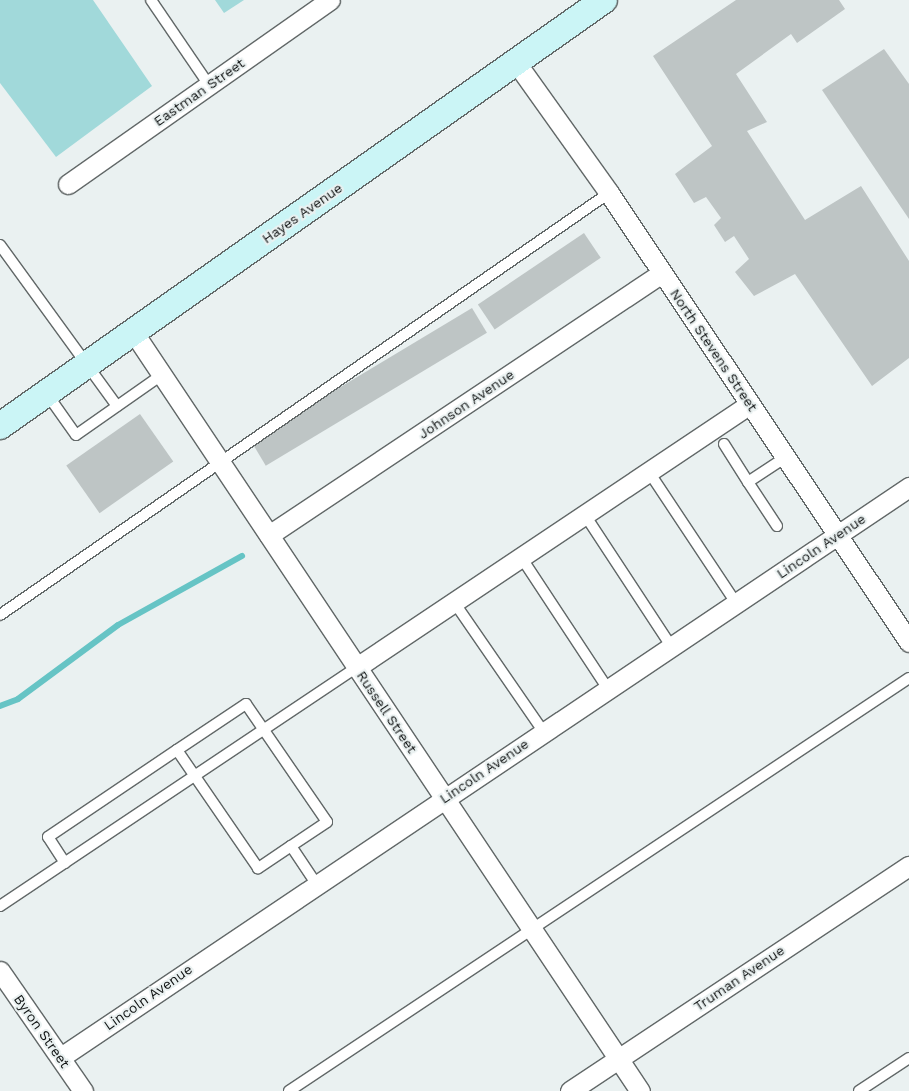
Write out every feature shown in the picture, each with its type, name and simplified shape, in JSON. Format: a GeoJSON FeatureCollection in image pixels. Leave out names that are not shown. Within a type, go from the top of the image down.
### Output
{"type":"FeatureCollection","features":[{"type":"Feature","properties":{"kind":"street","name":"Eastman Street"},"geometry":{"type":"LineString","coordinates":[[68,184],[330,0]]}},
{"type":"Feature","properties":{"kind":"street","name":"Hayes Avenue"},"geometry":{"type":"LineString","coordinates":[[0,426],[604,0]]}},
{"type":"Feature","properties":{"kind":"street","name":"North Stevens Street"},"geometry":{"type":"LineString","coordinates":[[515,62],[609,193],[909,642]]}},
{"type":"Feature","properties":{"kind":"street","name":"Johnson Avenue"},"geometry":{"type":"LineString","coordinates":[[269,534],[662,272]]}},
{"type":"Feature","properties":{"kind":"street","name":"Russell Street"},"geometry":{"type":"LineString","coordinates":[[134,332],[640,1091]]}},
{"type":"Feature","properties":{"kind":"street"},"geometry":{"type":"LineString","coordinates":[[357,667],[750,404]]}},
{"type":"Feature","properties":{"kind":"street","name":"Lincoln Avenue"},"geometry":{"type":"LineString","coordinates":[[61,1057],[315,882],[608,689],[909,487]]}},
{"type":"Feature","properties":{"kind":"street","name":"Truman Avenue"},"geometry":{"type":"LineString","coordinates":[[570,1091],[909,866]]}},
{"type":"Feature","properties":{"kind":"street","name":"Byron Street"},"geometry":{"type":"LineString","coordinates":[[0,971],[83,1091]]}},
{"type":"Feature","properties":{"kind":"lane"},"geometry":{"type":"LineString","coordinates":[[151,0],[209,85]]}},
{"type":"Feature","properties":{"kind":"lane"},"geometry":{"type":"LineString","coordinates":[[0,615],[220,459],[609,193]]}},
{"type":"Feature","properties":{"kind":"lane"},"geometry":{"type":"LineString","coordinates":[[0,245],[117,406]]}},
{"type":"Feature","properties":{"kind":"lane"},"geometry":{"type":"LineString","coordinates":[[46,393],[76,435],[162,374]]}},
{"type":"Feature","properties":{"kind":"lane"},"geometry":{"type":"LineString","coordinates":[[724,444],[776,526]]}},
{"type":"Feature","properties":{"kind":"lane"},"geometry":{"type":"LineString","coordinates":[[748,482],[786,457]]}},
{"type":"Feature","properties":{"kind":"lane"},"geometry":{"type":"LineString","coordinates":[[649,472],[736,603]]}},
{"type":"Feature","properties":{"kind":"lane"},"geometry":{"type":"LineString","coordinates":[[585,515],[671,646]]}},
{"type":"Feature","properties":{"kind":"lane"},"geometry":{"type":"LineString","coordinates":[[521,557],[608,689]]}},
{"type":"Feature","properties":{"kind":"lane"},"geometry":{"type":"LineString","coordinates":[[454,602],[543,732]]}},
{"type":"Feature","properties":{"kind":"lane"},"geometry":{"type":"LineString","coordinates":[[0,906],[357,667]]}},
{"type":"Feature","properties":{"kind":"lane"},"geometry":{"type":"LineString","coordinates":[[289,1091],[909,678]]}},
{"type":"Feature","properties":{"kind":"lane"},"geometry":{"type":"LineString","coordinates":[[64,862],[48,837],[177,750],[246,704],[327,822],[258,868],[177,750]]}},
{"type":"Feature","properties":{"kind":"lane"},"geometry":{"type":"LineString","coordinates":[[291,846],[315,882]]}},
{"type":"Feature","properties":{"kind":"lane"},"geometry":{"type":"LineString","coordinates":[[859,1091],[909,1058]]}},
{"type":"Feature","properties":{"kind":"shaded area"},"geometry":{"type":"Polygon","coordinates":[[[0,0],[93,0],[152,86],[56,157],[0,83],[0,0]]]}},
{"type":"Feature","properties":{"kind":"shaded area"},"geometry":{"type":"Polygon","coordinates":[[[215,0],[244,0],[224,13],[215,0]]]}},
{"type":"Feature","properties":{"kind":"building"},"geometry":{"type":"Polygon","coordinates":[[[736,0],[839,0],[845,9],[797,43],[791,34],[736,74],[767,122],[747,131],[805,220],[861,186],[909,261],[909,358],[872,386],[795,274],[754,296],[735,272],[749,259],[734,236],[725,242],[714,225],[721,218],[706,197],[694,203],[675,174],[712,146],[653,56],[736,0]]]}},
{"type":"Feature","properties":{"kind":"building"},"geometry":{"type":"Polygon","coordinates":[[[884,49],[909,84],[909,219],[822,90],[884,49]]]}},
{"type":"Feature","properties":{"kind":"building"},"geometry":{"type":"Polygon","coordinates":[[[584,233],[601,258],[495,329],[478,305],[584,233]]]}},
{"type":"Feature","properties":{"kind":"building"},"geometry":{"type":"Polygon","coordinates":[[[472,308],[487,333],[266,466],[251,441],[472,308]]]}},
{"type":"Feature","properties":{"kind":"building"},"geometry":{"type":"Polygon","coordinates":[[[140,414],[173,462],[100,513],[66,466],[140,414]]]}},
{"type":"Feature","properties":{"kind":"waterway"},"geometry":{"type":"LineString","coordinates":[[0,706],[18,699],[118,625],[242,556]]}}]}
